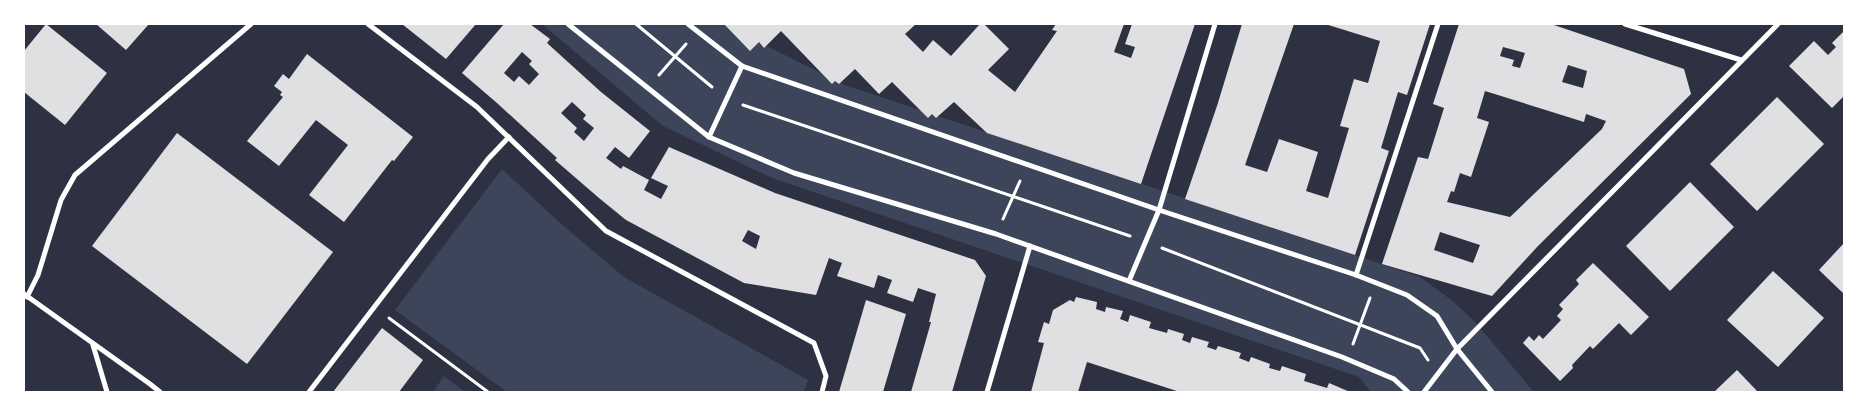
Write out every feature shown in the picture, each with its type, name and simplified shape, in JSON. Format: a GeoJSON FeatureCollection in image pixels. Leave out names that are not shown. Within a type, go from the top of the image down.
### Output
{"type":"FeatureCollection","features":[{"type":"Feature","properties":{"kind":"street"},"geometry":{"type":"LineString","coordinates":[[160,392],[26,295],[38,275],[61,200],[75,175],[251,24]]}},
{"type":"Feature","properties":{"kind":"street"},"geometry":{"type":"LineString","coordinates":[[368,24],[477,107],[606,231],[814,343],[826,376],[822,392]]}},
{"type":"Feature","properties":{"kind":"street"},"geometry":{"type":"LineString","coordinates":[[568,24],[647,89],[710,137],[794,173],[996,234],[1347,359],[1394,379],[1408,392]]}},
{"type":"Feature","properties":{"kind":"street"},"geometry":{"type":"LineString","coordinates":[[688,24],[742,66],[1159,210],[1356,275],[1407,295],[1437,316],[1457,349],[1492,392]]}},
{"type":"Feature","properties":{"kind":"street"},"geometry":{"type":"LineString","coordinates":[[1129,280],[1159,210],[1215,24]]}},
{"type":"Feature","properties":{"kind":"street"},"geometry":{"type":"LineString","coordinates":[[1356,275],[1438,24]]}},
{"type":"Feature","properties":{"kind":"street"},"geometry":{"type":"LineString","coordinates":[[1626,24],[1742,60]]}},
{"type":"Feature","properties":{"kind":"street"},"geometry":{"type":"LineString","coordinates":[[1424,392],[1457,349],[1778,24]]}},
{"type":"Feature","properties":{"kind":"street"},"geometry":{"type":"LineString","coordinates":[[710,137],[742,66]]}},
{"type":"Feature","properties":{"kind":"street"},"geometry":{"type":"LineString","coordinates":[[309,392],[494,152],[509,137]]}},
{"type":"Feature","properties":{"kind":"street"},"geometry":{"type":"LineString","coordinates":[[987,392],[1030,246]]}},
{"type":"Feature","properties":{"kind":"street"},"geometry":{"type":"LineString","coordinates":[[93,344],[107,392]]}},
{"type":"Feature","properties":{"kind":"path"},"geometry":{"type":"LineString","coordinates":[[636,24],[727,99],[1145,242],[1420,348],[1438,374]]}},
{"type":"Feature","properties":{"kind":"path"},"geometry":{"type":"LineString","coordinates":[[647,89],[674,56],[698,32]]}},
{"type":"Feature","properties":{"kind":"path"},"geometry":{"type":"LineString","coordinates":[[996,234],[1028,164]]}},
{"type":"Feature","properties":{"kind":"path"},"geometry":{"type":"LineString","coordinates":[[1347,359],[1376,282]]}},
{"type":"Feature","properties":{"kind":"path"},"geometry":{"type":"LineString","coordinates":[[375,307],[488,392]]}},
{"type":"Feature","properties":{"kind":"shaded area"},"geometry":{"type":"Polygon","coordinates":[[[542,24],[733,24],[759,42],[845,85],[1420,277],[1454,302],[1475,322],[1534,392],[1371,392],[1359,377],[772,178],[663,126],[542,24]]]}},
{"type":"Feature","properties":{"kind":"shaded area"},"geometry":{"type":"Polygon","coordinates":[[[502,169],[559,222],[624,277],[808,380],[804,392],[507,392],[395,310],[502,169]]]}},
{"type":"Feature","properties":{"kind":"shaded area"},"geometry":{"type":"Polygon","coordinates":[[[444,376],[465,392],[433,392],[444,376]]]}},
{"type":"Feature","properties":{"kind":"building"},"geometry":{"type":"Polygon","coordinates":[[[46,24],[107,73],[65,125],[24,92],[24,51],[46,24]]]}},
{"type":"Feature","properties":{"kind":"building"},"geometry":{"type":"Polygon","coordinates":[[[96,24],[149,24],[126,50],[96,24]]]}},
{"type":"Feature","properties":{"kind":"building"},"geometry":{"type":"Polygon","coordinates":[[[402,24],[476,24],[446,59],[402,24]]]}},
{"type":"Feature","properties":{"kind":"building"},"geometry":{"type":"Polygon","coordinates":[[[504,24],[530,24],[550,39],[547,43],[601,92],[650,131],[629,158],[615,147],[606,158],[621,169],[623,166],[649,180],[644,190],[661,199],[668,186],[651,178],[669,147],[775,193],[975,260],[986,276],[952,392],[911,392],[931,322],[929,322],[936,294],[918,288],[913,302],[887,293],[892,280],[878,275],[874,288],[837,276],[842,263],[829,258],[816,295],[744,283],[626,220],[555,160],[557,158],[462,73],[504,24]],[[522,52],[504,73],[514,82],[519,76],[529,85],[539,74],[529,64],[532,61],[522,52]],[[572,102],[561,113],[577,128],[574,132],[584,141],[594,128],[583,119],[586,115],[572,102]],[[748,230],[742,241],[756,249],[760,236],[748,230]]]}},
{"type":"Feature","properties":{"kind":"building"},"geometry":{"type":"Polygon","coordinates":[[[724,24],[916,24],[905,34],[923,52],[933,40],[951,56],[980,24],[984,24],[1009,49],[988,70],[1015,92],[1057,31],[1052,30],[1056,24],[1124,24],[1114,52],[1131,58],[1135,47],[1125,44],[1132,24],[1195,24],[1141,184],[987,133],[954,102],[936,118],[932,114],[928,118],[892,82],[879,94],[855,69],[839,84],[835,81],[832,84],[781,31],[764,48],[759,42],[750,51],[724,24]]]}},
{"type":"Feature","properties":{"kind":"building"},"geometry":{"type":"Polygon","coordinates":[[[1242,24],[1294,24],[1245,165],[1267,172],[1279,139],[1318,152],[1306,191],[1328,198],[1349,128],[1340,126],[1354,79],[1368,83],[1380,41],[1325,24],[1430,24],[1407,95],[1398,92],[1381,148],[1389,151],[1355,255],[1185,199],[1217,106],[1242,24]]]}},
{"type":"Feature","properties":{"kind":"building"},"geometry":{"type":"Polygon","coordinates":[[[1459,24],[1551,24],[1684,69],[1691,94],[1538,246],[1492,296],[1382,264],[1418,157],[1428,159],[1444,108],[1433,104],[1459,24]],[[1503,47],[1500,56],[1514,60],[1512,66],[1520,68],[1525,53],[1503,47]],[[1568,65],[1562,82],[1583,88],[1587,71],[1568,65]],[[1485,91],[1477,118],[1489,122],[1471,177],[1460,173],[1454,192],[1451,191],[1447,202],[1510,217],[1602,129],[1606,121],[1586,114],[1584,122],[1485,91]],[[1440,232],[1434,250],[1473,263],[1480,245],[1440,232]]]}},
{"type":"Feature","properties":{"kind":"building"},"geometry":{"type":"Polygon","coordinates":[[[1844,31],[1844,96],[1832,108],[1789,66],[1814,41],[1828,55],[1836,47],[1832,43],[1844,31]]]}},
{"type":"Feature","properties":{"kind":"building"},"geometry":{"type":"Polygon","coordinates":[[[307,54],[413,137],[394,161],[392,160],[344,222],[309,195],[348,145],[316,120],[279,166],[247,141],[283,97],[280,95],[282,92],[274,86],[283,74],[289,79],[307,54]]]}},
{"type":"Feature","properties":{"kind":"building"},"geometry":{"type":"Polygon","coordinates":[[[1777,97],[1824,144],[1757,211],[1710,164],[1777,97]]]}},
{"type":"Feature","properties":{"kind":"building"},"geometry":{"type":"Polygon","coordinates":[[[177,133],[333,252],[247,364],[92,246],[177,133]]]}},
{"type":"Feature","properties":{"kind":"building"},"geometry":{"type":"Polygon","coordinates":[[[1690,182],[1734,227],[1670,291],[1626,246],[1690,182]]]}},
{"type":"Feature","properties":{"kind":"building"},"geometry":{"type":"Polygon","coordinates":[[[1844,243],[1844,294],[1819,270],[1844,243]]]}},
{"type":"Feature","properties":{"kind":"building"},"geometry":{"type":"Polygon","coordinates":[[[1593,263],[1649,317],[1631,335],[1619,323],[1593,349],[1590,346],[1560,381],[1523,343],[1529,336],[1534,341],[1539,335],[1543,339],[1561,320],[1557,316],[1563,309],[1559,305],[1579,284],[1576,280],[1593,263]]]}},
{"type":"Feature","properties":{"kind":"building"},"geometry":{"type":"Polygon","coordinates":[[[1773,271],[1824,318],[1778,367],[1727,320],[1773,271]]]}},
{"type":"Feature","properties":{"kind":"building"},"geometry":{"type":"Polygon","coordinates":[[[1076,297],[1097,302],[1096,309],[1105,312],[1106,307],[1123,311],[1120,319],[1128,322],[1130,315],[1151,322],[1149,328],[1167,333],[1168,329],[1184,334],[1182,340],[1190,343],[1192,337],[1209,342],[1207,347],[1216,350],[1218,346],[1241,353],[1239,358],[1249,362],[1251,357],[1270,364],[1269,368],[1280,371],[1282,366],[1306,374],[1304,381],[1327,388],[1329,383],[1350,392],[1180,392],[1087,362],[1078,392],[1031,392],[1044,343],[1038,342],[1044,322],[1049,324],[1053,310],[1070,300],[1074,302],[1076,297]]]}},
{"type":"Feature","properties":{"kind":"building"},"geometry":{"type":"Polygon","coordinates":[[[866,300],[906,314],[883,392],[839,392],[866,300]]]}},
{"type":"Feature","properties":{"kind":"building"},"geometry":{"type":"Polygon","coordinates":[[[382,328],[423,360],[399,392],[333,392],[382,328]]]}},
{"type":"Feature","properties":{"kind":"building"},"geometry":{"type":"Polygon","coordinates":[[[1737,370],[1758,392],[1714,392],[1737,370]]]}}]}
